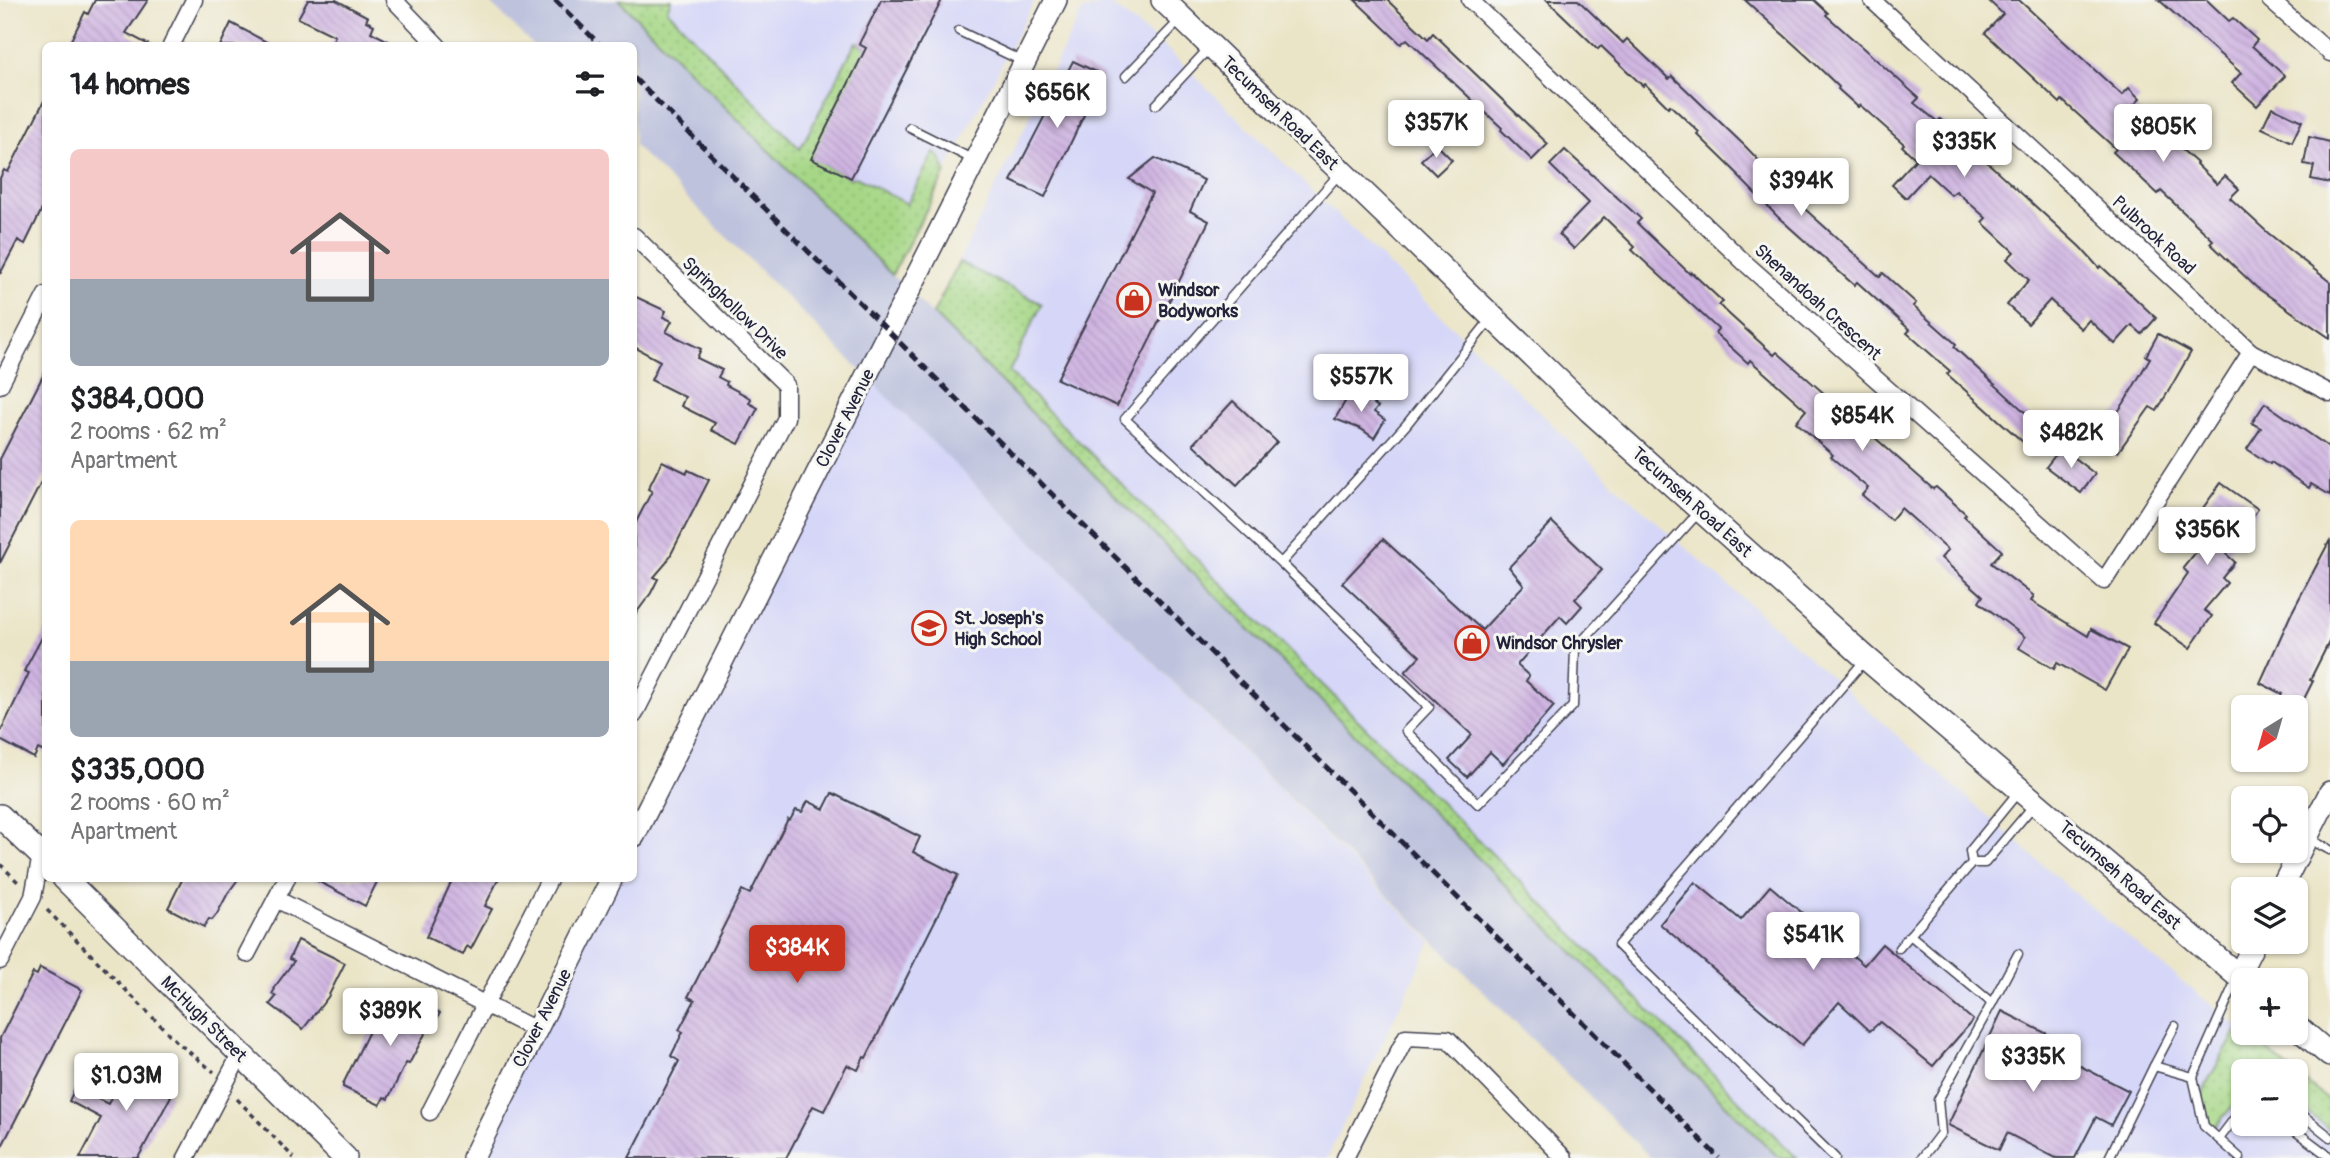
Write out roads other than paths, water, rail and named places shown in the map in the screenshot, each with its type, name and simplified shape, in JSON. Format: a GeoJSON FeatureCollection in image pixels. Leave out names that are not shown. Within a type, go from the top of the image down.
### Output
{"type":"FeatureCollection","features":[{"type":"Feature","properties":{"kind":"main road","name":"Tecumseh Road East"},"geometry":{"type":"LineString","coordinates":[[1163,0],[1590,411],[1866,658],[2231,969]]}},
{"type":"Feature","properties":{"kind":"main road"},"geometry":{"type":"LineString","coordinates":[[0,816],[42,852]]}},
{"type":"Feature","properties":{"kind":"main road","name":"McHugh Street"},"geometry":{"type":"LineString","coordinates":[[68,882],[345,1158]]}},
{"type":"Feature","properties":{"kind":"main road"},"geometry":{"type":"LineString","coordinates":[[2308,1034],[2327,1047]]}},
{"type":"Feature","properties":{"kind":"street"},"geometry":{"type":"LineString","coordinates":[[174,42],[194,0]]}},
{"type":"Feature","properties":{"kind":"street"},"geometry":{"type":"LineString","coordinates":[[394,0],[435,42]]}},
{"type":"Feature","properties":{"kind":"street","name":"Clover Avenue"},"geometry":{"type":"LineString","coordinates":[[637,830],[1056,0]]}},
{"type":"Feature","properties":{"kind":"street","name":"Shenandoah Crescent"},"geometry":{"type":"LineString","coordinates":[[1470,0],[1744,262],[2104,581],[2251,352]]}},
{"type":"Feature","properties":{"kind":"street","name":"Pulbrook Road"},"geometry":{"type":"LineString","coordinates":[[1872,0],[2251,352],[2330,393]]}},
{"type":"Feature","properties":{"kind":"street"},"geometry":{"type":"LineString","coordinates":[[2270,0],[2330,53]]}},
{"type":"Feature","properties":{"kind":"street","name":"Springhollow Drive"},"geometry":{"type":"LineString","coordinates":[[637,239],[786,384],[786,418],[637,709]]}},
{"type":"Feature","properties":{"kind":"street"},"geometry":{"type":"LineString","coordinates":[[0,385],[42,303]]}},
{"type":"Feature","properties":{"kind":"street"},"geometry":{"type":"LineString","coordinates":[[2308,836],[2330,792]]}},
{"type":"Feature","properties":{"kind":"street"},"geometry":{"type":"LineString","coordinates":[[0,961],[33,897],[42,862]]}},
{"type":"Feature","properties":{"kind":"street"},"geometry":{"type":"LineString","coordinates":[[247,954],[285,882]]}},
{"type":"Feature","properties":{"kind":"street"},"geometry":{"type":"LineString","coordinates":[[430,1112],[548,882]]}},
{"type":"Feature","properties":{"kind":"street","name":"Clover Avenue"},"geometry":{"type":"LineString","coordinates":[[472,1158],[610,882]]}},
{"type":"Feature","properties":{"kind":"street"},"geometry":{"type":"LineString","coordinates":[[276,899],[536,1030]]}},
{"type":"Feature","properties":{"kind":"street"},"geometry":{"type":"LineString","coordinates":[[1345,1158],[1406,1037],[1448,1039],[1564,1158]]}},
{"type":"Feature","properties":{"kind":"street"},"geometry":{"type":"LineString","coordinates":[[186,1158],[240,1055]]}},
{"type":"Feature","properties":{"kind":"lane"},"geometry":{"type":"LineString","coordinates":[[1126,76],[1182,18]]}},
{"type":"Feature","properties":{"kind":"lane"},"geometry":{"type":"LineString","coordinates":[[959,31],[1024,62]]}},
{"type":"Feature","properties":{"kind":"lane"},"geometry":{"type":"LineString","coordinates":[[1156,105],[1211,46]]}},
{"type":"Feature","properties":{"kind":"lane"},"geometry":{"type":"LineString","coordinates":[[910,128],[974,160]]}},
{"type":"Feature","properties":{"kind":"lane"},"geometry":{"type":"LineString","coordinates":[[1341,171],[1125,419],[1281,563],[1429,707],[1406,731],[1478,804],[1573,706],[1576,649],[1701,510]]}},
{"type":"Feature","properties":{"kind":"lane"},"geometry":{"type":"LineString","coordinates":[[1281,563],[1406,425],[1492,317]]}},
{"type":"Feature","properties":{"kind":"lane"},"geometry":{"type":"LineString","coordinates":[[1835,1158],[1618,945],[1866,658]]}},
{"type":"Feature","properties":{"kind":"lane"},"geometry":{"type":"LineString","coordinates":[[1972,863],[1970,851],[2028,796]]}},
{"type":"Feature","properties":{"kind":"lane"},"geometry":{"type":"LineString","coordinates":[[1899,948],[1972,863],[1985,863],[2028,796]]}},
{"type":"Feature","properties":{"kind":"lane"},"geometry":{"type":"LineString","coordinates":[[2308,839],[2330,850]]}},
{"type":"Feature","properties":{"kind":"lane"},"geometry":{"type":"LineString","coordinates":[[1910,935],[1992,1003]]}},
{"type":"Feature","properties":{"kind":"lane"},"geometry":{"type":"LineString","coordinates":[[1922,1158],[1941,1133],[1938,1100],[2018,954]]}},
{"type":"Feature","properties":{"kind":"lane"},"geometry":{"type":"LineString","coordinates":[[2231,999],[2193,1077],[2204,1126],[2240,1158]]}},
{"type":"Feature","properties":{"kind":"lane"},"geometry":{"type":"LineString","coordinates":[[2109,1158],[2175,1026]]}},
{"type":"Feature","properties":{"kind":"lane"},"geometry":{"type":"LineString","coordinates":[[2154,1066],[2193,1077]]}},
{"type":"Feature","properties":{"kind":"lane"},"geometry":{"type":"LineString","coordinates":[[2308,1120],[2330,1137]]}},
{"type":"Feature","properties":{"kind":"lane"},"geometry":{"type":"LineString","coordinates":[[2219,1139],[2231,1123]]}},
{"type":"Feature","properties":{"kind":"lane"},"geometry":{"type":"LineString","coordinates":[[2302,1136],[2330,1157]]}},
{"type":"Feature","properties":{"kind":"railway"},"geometry":{"type":"LineString","coordinates":[[555,0],[597,42]]}},
{"type":"Feature","properties":{"kind":"railway"},"geometry":{"type":"LineString","coordinates":[[637,81],[1719,1158]]}},
{"type":"Feature","properties":{"kind":"place","name":"Windsor Bodyworks"},"geometry":{"type":"Point","coordinates":[1134,300]}},
{"type":"Feature","properties":{"kind":"place","name":"St. Joseph's High School"},"geometry":{"type":"Point","coordinates":[929,628]}},
{"type":"Feature","properties":{"kind":"place","name":"Windsor Chrysler"},"geometry":{"type":"Point","coordinates":[1472,643]}}]}
